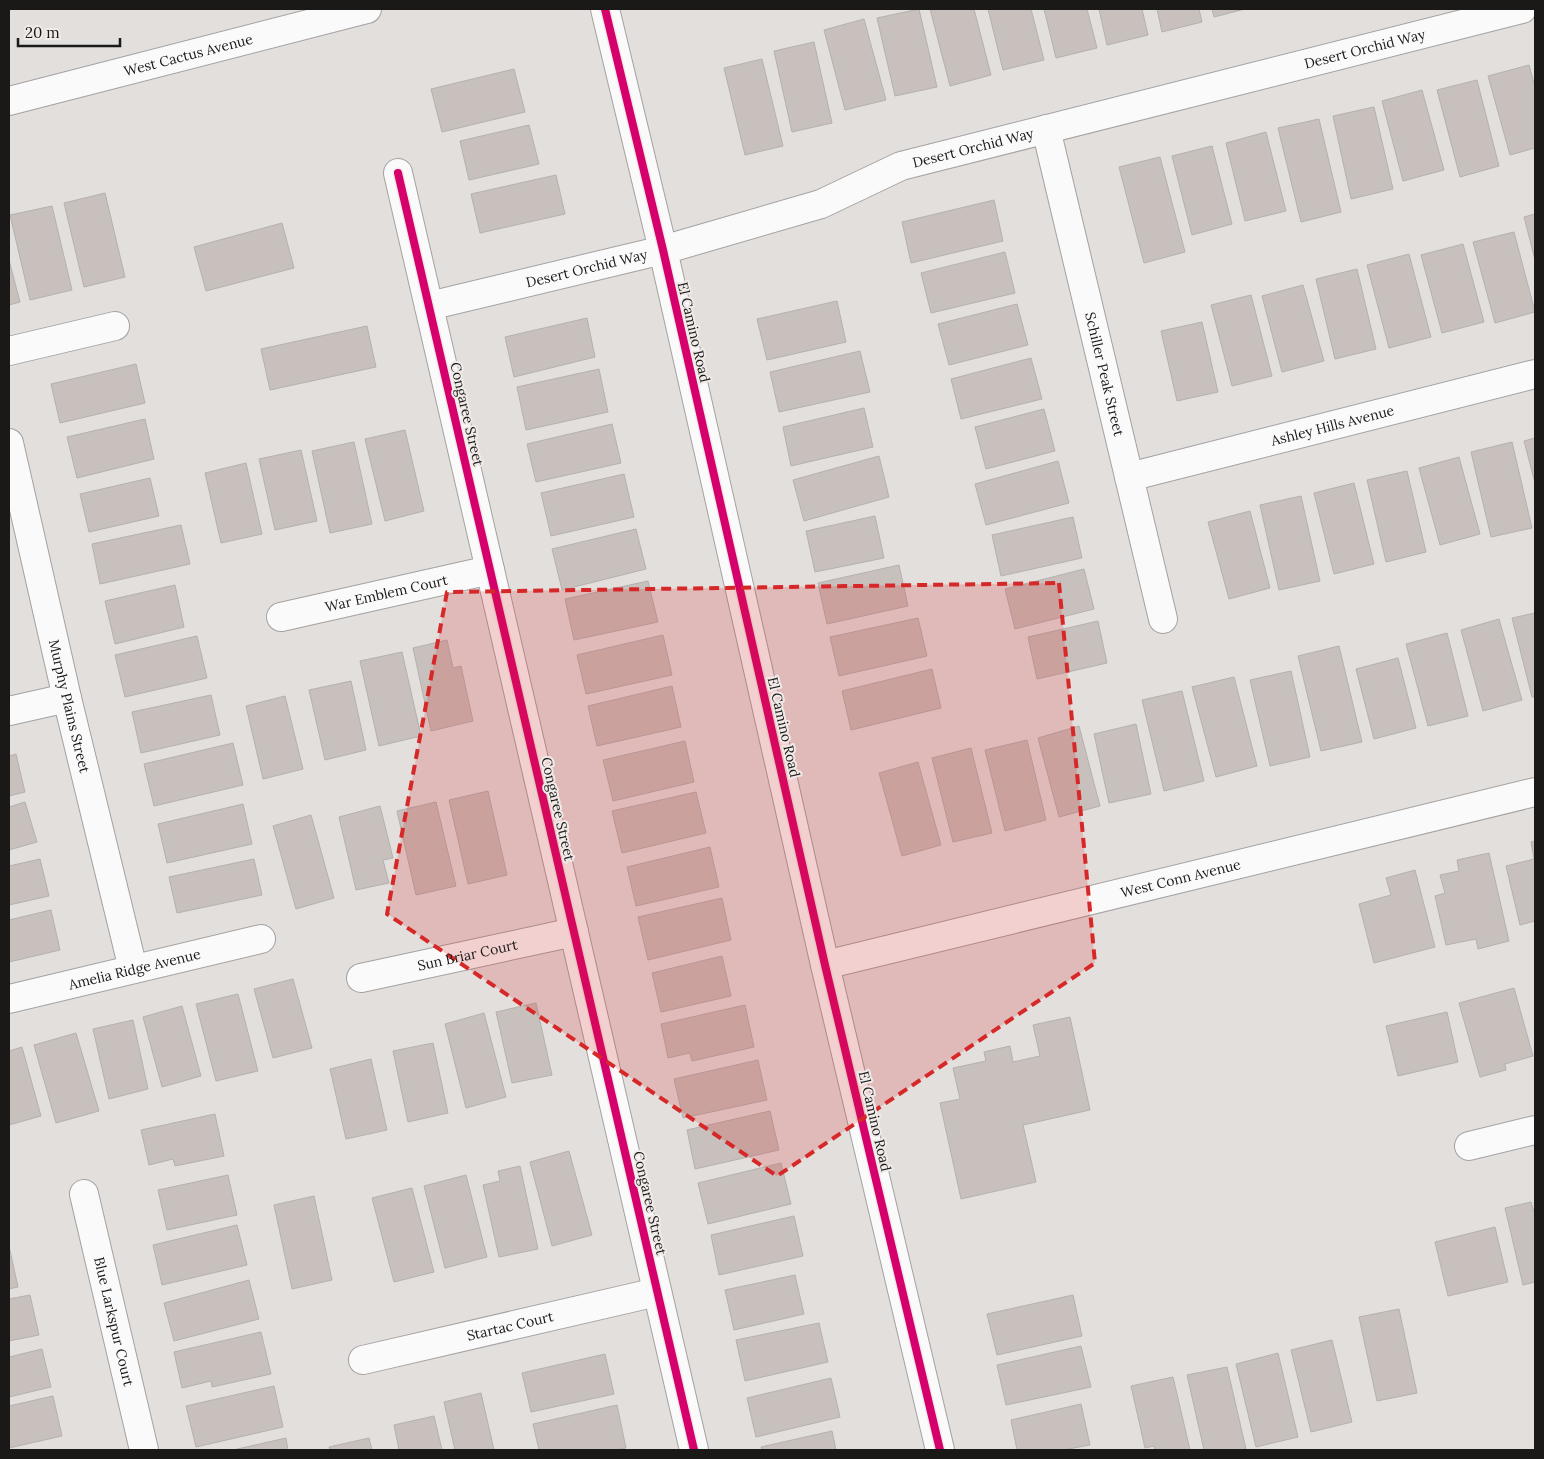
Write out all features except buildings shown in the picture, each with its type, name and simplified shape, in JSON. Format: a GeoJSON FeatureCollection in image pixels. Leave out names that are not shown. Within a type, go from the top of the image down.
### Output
{"type":"FeatureCollection","features":[{"type":"Feature","properties":{"kind":"street","name":"West Cactus Avenue"},"geometry":{"type":"LineString","coordinates":[[9,101],[367,9]]}},
{"type":"Feature","properties":{"kind":"street","name":"El Camino Road"},"geometry":{"type":"LineString","coordinates":[[605,9],[663,250],[825,965],[940,1450]]}},
{"type":"Feature","properties":{"kind":"street","name":"Desert Orchid Way"},"geometry":{"type":"LineString","coordinates":[[429,306],[663,250],[821,204],[901,166],[1522,9]]}},
{"type":"Feature","properties":{"kind":"street","name":"Schiller Peak Street"},"geometry":{"type":"LineString","coordinates":[[1046,129],[1163,619]]}},
{"type":"Feature","properties":{"kind":"street","name":"Congaree Street"},"geometry":{"type":"LineString","coordinates":[[398,173],[694,1450]]}},
{"type":"Feature","properties":{"kind":"street"},"geometry":{"type":"LineString","coordinates":[[9,351],[115,326]]}},
{"type":"Feature","properties":{"kind":"street","name":"Ashley Hills Avenue"},"geometry":{"type":"LineString","coordinates":[[1129,477],[1535,374]]}},
{"type":"Feature","properties":{"kind":"street","name":"Murphy Plains Street"},"geometry":{"type":"LineString","coordinates":[[9,443],[67,698],[133,969]]}},
{"type":"Feature","properties":{"kind":"street","name":"War Emblem Court"},"geometry":{"type":"LineString","coordinates":[[281,616],[490,570]]}},
{"type":"Feature","properties":{"kind":"street"},"geometry":{"type":"LineString","coordinates":[[9,711],[67,698]]}},
{"type":"Feature","properties":{"kind":"street","name":"West Conn Avenue"},"geometry":{"type":"LineString","coordinates":[[825,965],[1535,792]]}},
{"type":"Feature","properties":{"kind":"street","name":"Sun Briar Court"},"geometry":{"type":"LineString","coordinates":[[361,978],[574,932]]}},
{"type":"Feature","properties":{"kind":"street","name":"Amelia Ridge Avenue"},"geometry":{"type":"LineString","coordinates":[[9,999],[261,939]]}},
{"type":"Feature","properties":{"kind":"street"},"geometry":{"type":"LineString","coordinates":[[1469,1146],[1535,1130]]}},
{"type":"Feature","properties":{"kind":"street","name":"Blue Larkspur Court"},"geometry":{"type":"LineString","coordinates":[[84,1194],[144,1450]]}},
{"type":"Feature","properties":{"kind":"street","name":"Startac Court"},"geometry":{"type":"LineString","coordinates":[[363,1360],[657,1292]]}},
{"type":"Feature","properties":{"kind":"highlighted area"},"geometry":{"type":"Polygon","coordinates":[[[1059,583],[1095,963],[777,1176],[387,914],[447,592],[1059,583]]]}},
{"type":"Feature","properties":{"kind":"cycle path"},"geometry":{"type":"LineString","coordinates":[[605,9],[663,250],[825,965],[940,1450]]}},
{"type":"Feature","properties":{"kind":"cycle path"},"geometry":{"type":"LineString","coordinates":[[398,173],[694,1450]]}}]}
